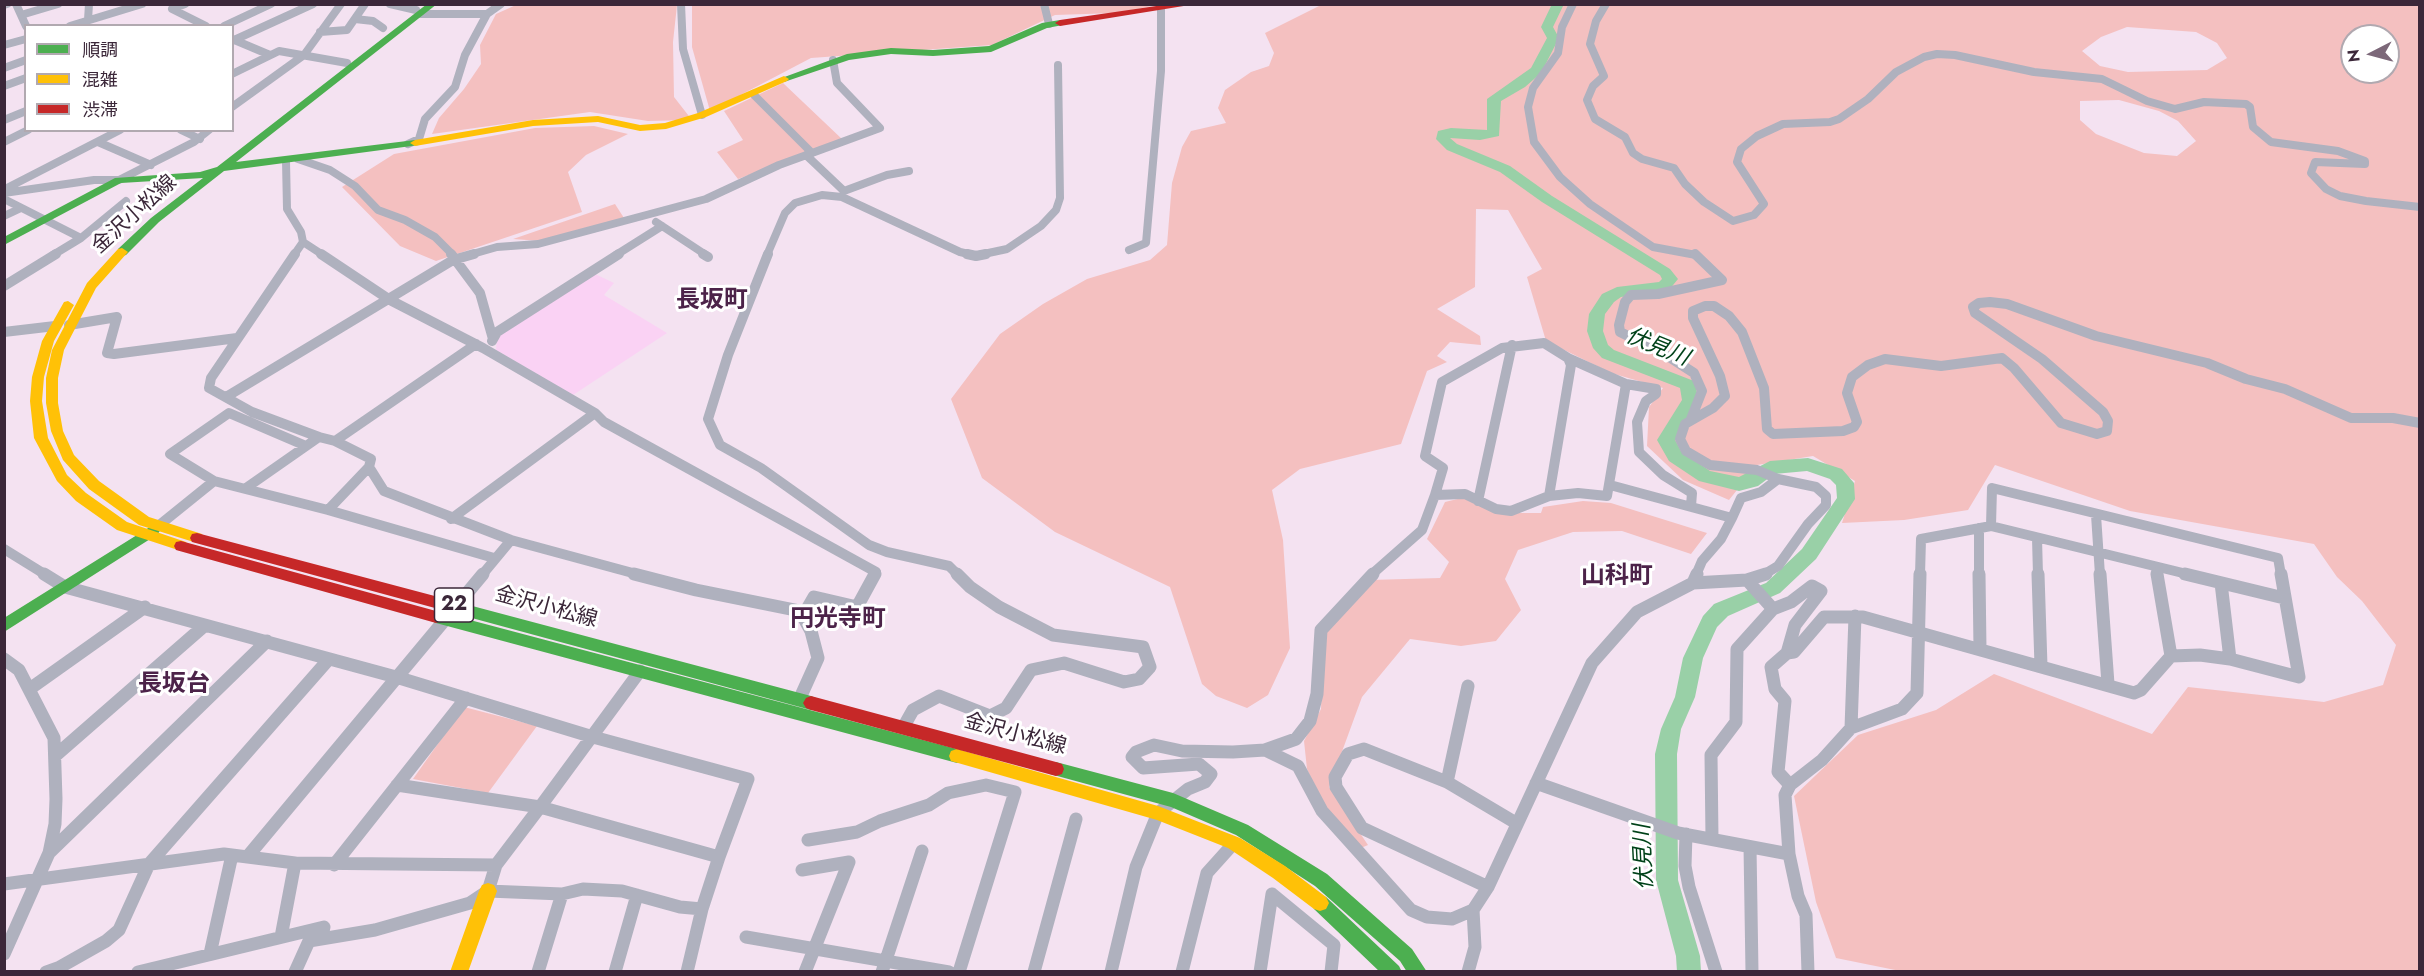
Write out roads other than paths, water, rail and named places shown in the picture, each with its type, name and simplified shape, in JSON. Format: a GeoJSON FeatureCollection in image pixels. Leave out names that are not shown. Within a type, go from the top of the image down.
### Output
{"type":"FeatureCollection","features":[{"type":"Feature","properties":{"kind":"main road","name":"金沢小松線"},"geometry":{"type":"LineString","coordinates":[[433,4],[420,10],[347,63],[116,243],[70,301],[62,326],[38,377],[36,401],[41,438],[62,478],[81,497],[123,526],[145,536],[443,619],[1084,790],[1158,813],[1234,843],[1279,872],[1330,911],[1393,972]]}},
{"type":"Feature","properties":{"kind":"main road"},"geometry":{"type":"LineString","coordinates":[[4,242],[119,180],[201,175],[253,164],[292,160],[359,148],[408,144],[533,123],[598,119],[640,128],[666,126],[702,115],[806,69],[833,60],[891,51],[933,53],[991,49],[1049,24],[1192,4]]}},
{"type":"Feature","properties":{"kind":"main road","name":"金沢小松線"},"geometry":{"type":"LineString","coordinates":[[420,10],[126,246],[62,326],[52,403],[57,431],[68,457],[94,485],[144,521],[157,527],[1173,800],[1242,830],[1321,880],[1406,955],[1418,972]]}},
{"type":"Feature","properties":{"kind":"main road"},"geometry":{"type":"LineString","coordinates":[[4,626],[157,527]]}},
{"type":"Feature","properties":{"kind":"main road"},"geometry":{"type":"LineString","coordinates":[[459,972],[488,891]]}},
{"type":"Feature","properties":{"kind":"street"},"geometry":{"type":"LineString","coordinates":[[16,4],[25,24]]}},
{"type":"Feature","properties":{"kind":"street"},"geometry":{"type":"LineString","coordinates":[[21,15],[58,4]]}},
{"type":"Feature","properties":{"kind":"street"},"geometry":{"type":"LineString","coordinates":[[88,20],[89,4]]}},
{"type":"Feature","properties":{"kind":"street"},"geometry":{"type":"LineString","coordinates":[[77,24],[142,4]]}},
{"type":"Feature","properties":{"kind":"street"},"geometry":{"type":"LineString","coordinates":[[185,4],[172,9],[202,24]]}},
{"type":"Feature","properties":{"kind":"street"},"geometry":{"type":"LineString","coordinates":[[228,24],[271,4]]}},
{"type":"Feature","properties":{"kind":"street"},"geometry":{"type":"LineString","coordinates":[[234,40],[313,4]]}},
{"type":"Feature","properties":{"kind":"street"},"geometry":{"type":"LineString","coordinates":[[234,106],[304,55],[340,4]]}},
{"type":"Feature","properties":{"kind":"street"},"geometry":{"type":"LineString","coordinates":[[320,32],[347,30],[365,4]]}},
{"type":"Feature","properties":{"kind":"street"},"geometry":{"type":"LineString","coordinates":[[390,4],[420,10],[487,14]]}},
{"type":"Feature","properties":{"kind":"street"},"geometry":{"type":"LineString","coordinates":[[408,144],[419,139],[425,119],[455,87],[465,55],[487,14],[501,4]]}},
{"type":"Feature","properties":{"kind":"street"},"geometry":{"type":"LineString","coordinates":[[681,4],[683,49],[702,115]]}},
{"type":"Feature","properties":{"kind":"street"},"geometry":{"type":"LineString","coordinates":[[1044,4],[1049,24]]}},
{"type":"Feature","properties":{"kind":"street"},"geometry":{"type":"LineString","coordinates":[[1265,750],[1298,766],[1322,811],[1411,910],[1427,917],[1452,919],[1473,910],[1488,887],[1592,663],[1637,612],[1693,584],[1748,583],[1779,566],[1808,524],[1826,505],[1826,496],[1816,487],[1776,478],[1757,470],[1710,465],[1686,451],[1680,439],[1681,430],[1691,419],[1702,391],[1694,374],[1663,353],[1620,332],[1618,325],[1625,302],[1631,295],[1658,294],[1722,280],[1694,253],[1653,247],[1590,204],[1548,162],[1534,142],[1530,130],[1528,106],[1533,88],[1558,53],[1562,27],[1573,4]]}},
{"type":"Feature","properties":{"kind":"street"},"geometry":{"type":"LineString","coordinates":[[1606,4],[1596,21],[1590,44],[1604,76],[1593,86],[1587,100],[1595,119],[1625,137],[1634,153],[1642,159],[1674,168],[1698,196],[1717,213],[1733,221],[1754,215],[1764,204],[1737,162],[1737,155],[1741,149],[1757,136],[1783,124],[1830,122],[1839,119],[1868,99],[1896,72],[1924,57],[1937,54],[1955,55],[2034,72],[2102,79],[2146,100],[2175,109],[2204,102],[2246,104],[2250,107],[2253,127],[2258,134],[2271,142],[2338,151],[2365,161],[2365,164],[2315,162],[2310,173],[2326,189],[2340,196],[2366,201],[2420,207]]}},
{"type":"Feature","properties":{"kind":"street"},"geometry":{"type":"LineString","coordinates":[[1129,250],[1146,243],[1161,71],[1161,9]]}},
{"type":"Feature","properties":{"kind":"street"},"geometry":{"type":"LineString","coordinates":[[355,19],[373,21],[383,28]]}},
{"type":"Feature","properties":{"kind":"street"},"geometry":{"type":"LineString","coordinates":[[4,45],[24,40]]}},
{"type":"Feature","properties":{"kind":"street"},"geometry":{"type":"LineString","coordinates":[[234,40],[270,55]]}},
{"type":"Feature","properties":{"kind":"street"},"geometry":{"type":"LineString","coordinates":[[234,73],[279,51],[347,63]]}},
{"type":"Feature","properties":{"kind":"street"},"geometry":{"type":"LineString","coordinates":[[226,397],[390,300],[424,277],[457,260],[497,247],[538,244],[706,199],[809,154],[880,128],[837,83],[833,60]]}},
{"type":"Feature","properties":{"kind":"street"},"geometry":{"type":"LineString","coordinates":[[4,68],[24,61]]}},
{"type":"Feature","properties":{"kind":"street"},"geometry":{"type":"LineString","coordinates":[[904,726],[913,710],[939,696],[990,716],[1006,708],[1031,670],[1064,663],[1124,682],[1139,679],[1150,667],[1143,647],[1053,635],[999,607],[970,587],[950,566],[887,552],[869,544],[761,468],[720,445],[708,419],[728,355],[757,280],[785,213],[795,204],[822,195],[842,197],[960,252],[976,256],[1007,249],[1041,226],[1056,210],[1060,198],[1058,65]]}},
{"type":"Feature","properties":{"kind":"street"},"geometry":{"type":"LineString","coordinates":[[4,86],[24,79]]}},
{"type":"Feature","properties":{"kind":"street"},"geometry":{"type":"LineString","coordinates":[[753,94],[844,191],[887,175],[909,171]]}},
{"type":"Feature","properties":{"kind":"street"},"geometry":{"type":"LineString","coordinates":[[4,120],[24,112]]}},
{"type":"Feature","properties":{"kind":"street"},"geometry":{"type":"LineString","coordinates":[[4,142],[24,132]]}},
{"type":"Feature","properties":{"kind":"street"},"geometry":{"type":"LineString","coordinates":[[97,132],[106,137]]}},
{"type":"Feature","properties":{"kind":"street"},"geometry":{"type":"LineString","coordinates":[[4,191],[116,132]]}},
{"type":"Feature","properties":{"kind":"street"},"geometry":{"type":"LineString","coordinates":[[185,132],[200,139]]}},
{"type":"Feature","properties":{"kind":"street"},"geometry":{"type":"LineString","coordinates":[[4,191],[58,184],[119,180],[200,139],[207,132]]}},
{"type":"Feature","properties":{"kind":"street"},"geometry":{"type":"LineString","coordinates":[[98,142],[151,165]]}},
{"type":"Feature","properties":{"kind":"street"},"geometry":{"type":"LineString","coordinates":[[494,339],[480,293],[457,260],[435,237],[405,220],[378,210],[354,186],[330,170],[292,160],[287,209],[301,232],[303,242],[390,300],[480,346],[595,413],[604,422],[876,572],[857,607],[813,597],[803,616]]}},
{"type":"Feature","properties":{"kind":"street"},"geometry":{"type":"LineString","coordinates":[[4,199],[81,238]]}},
{"type":"Feature","properties":{"kind":"street"},"geometry":{"type":"LineString","coordinates":[[4,286],[81,238],[126,201]]}},
{"type":"Feature","properties":{"kind":"street"},"geometry":{"type":"LineString","coordinates":[[4,216],[21,208]]}},
{"type":"Feature","properties":{"kind":"street"},"geometry":{"type":"LineString","coordinates":[[646,215],[708,256]]}},
{"type":"Feature","properties":{"kind":"street"},"geometry":{"type":"LineString","coordinates":[[335,441],[494,339],[497,332],[662,226]]}},
{"type":"Feature","properties":{"kind":"street"},"geometry":{"type":"LineString","coordinates":[[303,242],[237,338],[211,378],[208,388],[252,412],[335,441],[371,459],[369,467],[328,510]]}},
{"type":"Feature","properties":{"kind":"street"},"geometry":{"type":"LineString","coordinates":[[1691,419],[1713,408],[1725,396],[1720,376],[1693,318],[1693,311],[1698,308],[1714,306],[1730,316],[1742,332],[1764,388],[1767,429],[1773,434],[1843,431],[1854,427],[1857,422],[1847,393],[1852,377],[1868,365],[1885,359],[1941,366],[2002,358],[2014,368],[2061,423],[2097,434],[2107,431],[2108,421],[2103,411],[2042,359],[1975,313],[1973,307],[1979,303],[1990,302],[2007,304],[2096,336],[2208,363],[2246,379],[2285,389],[2351,418],[2393,418],[2420,423]]}},
{"type":"Feature","properties":{"kind":"street"},"geometry":{"type":"LineString","coordinates":[[4,332],[117,317],[107,353],[114,354],[237,338]]}},
{"type":"Feature","properties":{"kind":"street"},"geometry":{"type":"LineString","coordinates":[[1111,972],[1136,867],[1158,813],[1188,789],[1205,782],[1211,774],[1199,764],[1143,768],[1132,757],[1136,752],[1154,745],[1204,753],[1265,750],[1296,739],[1310,721],[1317,694],[1321,630],[1367,579],[1422,530],[1443,468],[1425,456],[1442,382],[1512,345],[1544,343],[1568,358],[1626,384],[1656,389],[1656,394],[1646,401],[1637,422],[1639,452],[1663,475],[1692,493],[1691,506]]}},
{"type":"Feature","properties":{"kind":"street"},"geometry":{"type":"LineString","coordinates":[[1478,501],[1512,345]]}},
{"type":"Feature","properties":{"kind":"street"},"geometry":{"type":"LineString","coordinates":[[1549,496],[1571,365],[1568,358]]}},
{"type":"Feature","properties":{"kind":"street"},"geometry":{"type":"LineString","coordinates":[[1435,495],[1465,494],[1496,509],[1511,511],[1549,496],[1578,493],[1607,496],[1626,384]]}},
{"type":"Feature","properties":{"kind":"street"},"geometry":{"type":"LineString","coordinates":[[306,446],[229,413],[170,454],[214,481],[328,510],[494,558]]}},
{"type":"Feature","properties":{"kind":"street"},"geometry":{"type":"LineString","coordinates":[[451,519],[595,413]]}},
{"type":"Feature","properties":{"kind":"street"},"geometry":{"type":"LineString","coordinates":[[246,488],[320,437]]}},
{"type":"Feature","properties":{"kind":"street"},"geometry":{"type":"LineString","coordinates":[[369,467],[384,491],[451,519],[511,540],[696,590],[800,611],[811,631],[818,658],[800,698]]}},
{"type":"Feature","properties":{"kind":"street"},"geometry":{"type":"LineString","coordinates":[[1693,584],[1702,561],[1721,539],[1732,518],[1736,504],[1741,498],[1761,492],[1776,478]]}},
{"type":"Feature","properties":{"kind":"street"},"geometry":{"type":"LineString","coordinates":[[157,527],[214,481]]}},
{"type":"Feature","properties":{"kind":"street"},"geometry":{"type":"LineString","coordinates":[[1610,485],[1732,518]]}},
{"type":"Feature","properties":{"kind":"street"},"geometry":{"type":"LineString","coordinates":[[1787,653],[1794,652],[1824,617],[1855,616],[2134,693],[2141,690],[2171,656],[2200,655],[2230,659],[2299,677],[2278,558],[1992,488],[1985,527],[1980,649]]}},
{"type":"Feature","properties":{"kind":"street"},"geometry":{"type":"LineString","coordinates":[[2096,514],[2108,684]]}},
{"type":"Feature","properties":{"kind":"street"},"geometry":{"type":"LineString","coordinates":[[1808,972],[1806,915],[1798,896],[1789,854],[1785,795],[1790,786],[1822,760],[1851,728],[1902,709],[1917,693],[1921,539],[1985,527],[2284,598]]}},
{"type":"Feature","properties":{"kind":"street"},"geometry":{"type":"LineString","coordinates":[[2037,538],[2041,666]]}},
{"type":"Feature","properties":{"kind":"street"},"geometry":{"type":"LineString","coordinates":[[248,856],[511,540]]}},
{"type":"Feature","properties":{"kind":"street"},"geometry":{"type":"LineString","coordinates":[[4,549],[64,587],[329,658],[748,779],[702,909],[687,972]]}},
{"type":"Feature","properties":{"kind":"street"},"geometry":{"type":"LineString","coordinates":[[2156,568],[2171,656]]}},
{"type":"Feature","properties":{"kind":"street"},"geometry":{"type":"LineString","coordinates":[[1748,583],[1771,606]]}},
{"type":"Feature","properties":{"kind":"street"},"geometry":{"type":"LineString","coordinates":[[2221,583],[2230,659]]}},
{"type":"Feature","properties":{"kind":"street"},"geometry":{"type":"LineString","coordinates":[[1712,838],[1711,755],[1736,722],[1737,649],[1771,606],[1791,602],[1812,586],[1821,591],[1795,625],[1787,653],[1771,667],[1775,689],[1785,701],[1778,772],[1790,786]]}},
{"type":"Feature","properties":{"kind":"street"},"geometry":{"type":"LineString","coordinates":[[31,688],[145,608]]}},
{"type":"Feature","properties":{"kind":"street"},"geometry":{"type":"LineString","coordinates":[[1851,728],[1855,616]]}},
{"type":"Feature","properties":{"kind":"street"},"geometry":{"type":"LineString","coordinates":[[55,756],[204,626]]}},
{"type":"Feature","properties":{"kind":"street"},"geometry":{"type":"LineString","coordinates":[[49,853],[267,641]]}},
{"type":"Feature","properties":{"kind":"street"},"geometry":{"type":"LineString","coordinates":[[55,970],[106,941],[119,930],[149,864],[329,658]]}},
{"type":"Feature","properties":{"kind":"street"},"geometry":{"type":"LineString","coordinates":[[4,659],[19,670],[31,688],[54,738],[55,756],[55,824],[49,853],[4,954]]}},
{"type":"Feature","properties":{"kind":"street"},"geometry":{"type":"LineString","coordinates":[[488,891],[496,865],[640,671]]}},
{"type":"Feature","properties":{"kind":"street"},"geometry":{"type":"LineString","coordinates":[[1447,782],[1468,686]]}},
{"type":"Feature","properties":{"kind":"street"},"geometry":{"type":"LineString","coordinates":[[334,864],[466,698]]}},
{"type":"Feature","properties":{"kind":"street"},"geometry":{"type":"LineString","coordinates":[[1488,887],[1362,828],[1336,787],[1335,777],[1348,754],[1364,749],[1447,782],[1516,823]]}},
{"type":"Feature","properties":{"kind":"street"},"geometry":{"type":"LineString","coordinates":[[1536,783],[1682,834],[1789,854]]}},
{"type":"Feature","properties":{"kind":"street"},"geometry":{"type":"LineString","coordinates":[[397,785],[540,807],[719,857]]}},
{"type":"Feature","properties":{"kind":"street"},"geometry":{"type":"LineString","coordinates":[[808,840],[857,832],[880,821],[902,816],[929,805],[948,793],[986,785],[1015,792],[959,972]]}},
{"type":"Feature","properties":{"kind":"street"},"geometry":{"type":"LineString","coordinates":[[1034,972],[1076,819]]}},
{"type":"Feature","properties":{"kind":"street"},"geometry":{"type":"LineString","coordinates":[[1682,834],[1689,887],[1716,972]]}},
{"type":"Feature","properties":{"kind":"street"},"geometry":{"type":"LineString","coordinates":[[1182,972],[1207,873],[1234,843]]}},
{"type":"Feature","properties":{"kind":"street"},"geometry":{"type":"LineString","coordinates":[[1750,847],[1752,972]]}},
{"type":"Feature","properties":{"kind":"street"},"geometry":{"type":"LineString","coordinates":[[884,965],[922,851]]}},
{"type":"Feature","properties":{"kind":"street"},"geometry":{"type":"LineString","coordinates":[[210,954],[232,855]]}},
{"type":"Feature","properties":{"kind":"street"},"geometry":{"type":"LineString","coordinates":[[4,884],[232,855],[295,863],[496,865]]}},
{"type":"Feature","properties":{"kind":"street"},"geometry":{"type":"LineString","coordinates":[[802,870],[849,862],[805,972]]}},
{"type":"Feature","properties":{"kind":"street"},"geometry":{"type":"LineString","coordinates":[[281,937],[295,863]]}},
{"type":"Feature","properties":{"kind":"street"},"geometry":{"type":"LineString","coordinates":[[295,972],[309,941],[375,930],[470,903],[488,891],[562,894],[583,889],[622,891],[680,907],[702,909]]}},
{"type":"Feature","properties":{"kind":"street"},"geometry":{"type":"LineString","coordinates":[[538,972],[562,894]]}},
{"type":"Feature","properties":{"kind":"street"},"geometry":{"type":"LineString","coordinates":[[1260,972],[1272,894],[1334,945],[1331,972]]}},
{"type":"Feature","properties":{"kind":"street"},"geometry":{"type":"LineString","coordinates":[[615,972],[637,895]]}},
{"type":"Feature","properties":{"kind":"street"},"geometry":{"type":"LineString","coordinates":[[1468,972],[1475,947],[1473,910]]}},
{"type":"Feature","properties":{"kind":"street"},"geometry":{"type":"LineString","coordinates":[[138,972],[181,966],[210,954],[324,927],[321,939]]}},
{"type":"Feature","properties":{"kind":"street"},"geometry":{"type":"LineString","coordinates":[[746,937],[814,948],[884,965],[949,972]]}},
{"type":"Feature","properties":{"kind":"waterway","name":"伏見川"},"geometry":{"type":"LineString","coordinates":[[1558,4],[1547,27],[1553,38],[1536,70],[1520,84],[1494,99],[1494,133],[1480,136],[1451,132],[1443,134],[1443,139],[1452,147],[1505,169],[1547,199],[1665,272],[1670,279],[1664,286],[1617,292],[1608,298],[1597,314],[1595,331],[1601,348],[1608,354],[1688,385],[1691,400],[1666,440],[1675,456],[1705,476],[1739,484],[1752,481],[1770,468],[1808,464],[1836,474],[1845,483],[1846,490],[1846,499],[1809,554],[1773,588],[1721,610],[1710,622],[1693,658],[1685,697],[1671,729],[1666,754],[1667,880],[1688,956],[1689,972]]}},
{"type":"Feature","properties":{"kind":"district","name":"長坂町"},"geometry":{"type":"Point","coordinates":[712,301]}},
{"type":"Feature","properties":{"kind":"district","name":"山科町"},"geometry":{"type":"Point","coordinates":[1617,577]}},
{"type":"Feature","properties":{"kind":"district","name":"円光寺町"},"geometry":{"type":"Point","coordinates":[838,620]}},
{"type":"Feature","properties":{"kind":"district","name":"長坂台"},"geometry":{"type":"Point","coordinates":[174,685]}}]}
